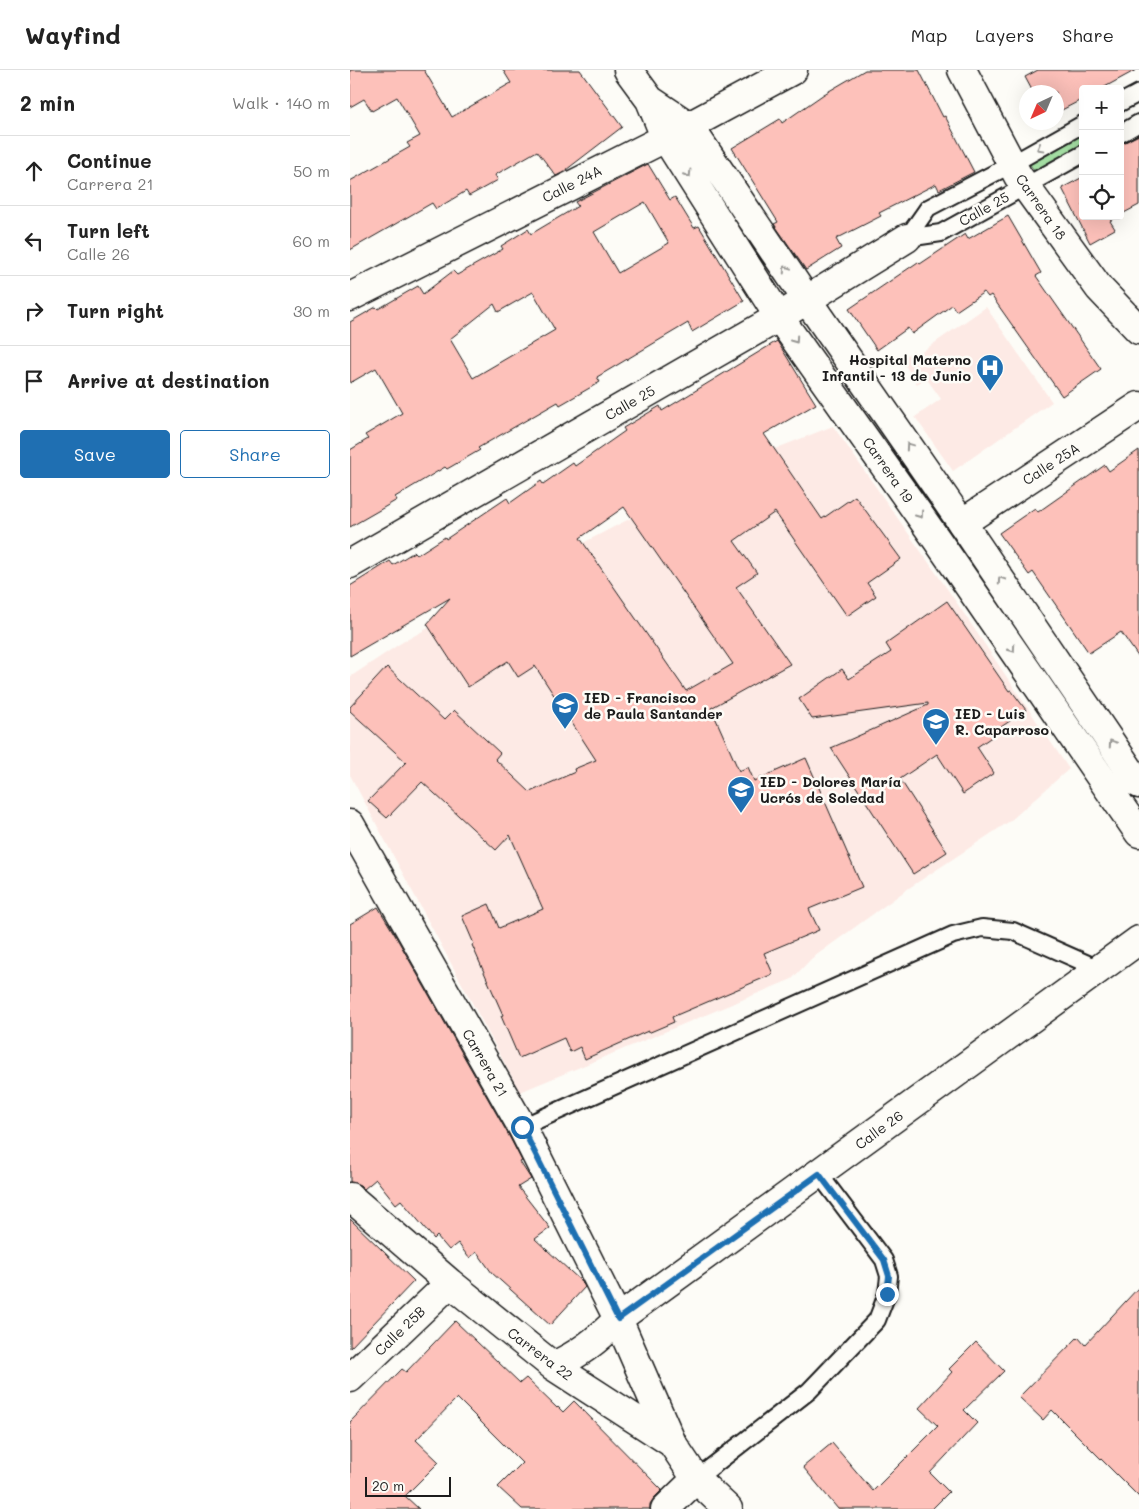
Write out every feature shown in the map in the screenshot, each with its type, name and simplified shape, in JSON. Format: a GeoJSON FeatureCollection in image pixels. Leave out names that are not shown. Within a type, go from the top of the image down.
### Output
{"type":"FeatureCollection","features":[{"type":"Feature","properties":{"kind":"street","name":"Carrera 19"},"geometry":{"type":"LineString","coordinates":[[628,70],[650,100],[665,137],[779,317],[937,540],[1139,833]]}},
{"type":"Feature","properties":{"kind":"street","name":"Calle 24A"},"geometry":{"type":"LineString","coordinates":[[350,297],[689,126],[793,70]]}},
{"type":"Feature","properties":{"kind":"street","name":"Carrera 18"},"geometry":{"type":"LineString","coordinates":[[962,70],[1019,175],[1099,288],[1139,330]]}},
{"type":"Feature","properties":{"kind":"street","name":"Carrera 19"},"geometry":{"type":"LineString","coordinates":[[650,100],[689,126],[1139,784]]}},
{"type":"Feature","properties":{"kind":"street","name":"Calle 25"},"geometry":{"type":"LineString","coordinates":[[350,564],[779,317],[907,238]]}},
{"type":"Feature","properties":{"kind":"street","name":"Calle 25A"},"geometry":{"type":"LineString","coordinates":[[962,523],[1139,406]]}},
{"type":"Feature","properties":{"kind":"street","name":"Carrera 21"},"geometry":{"type":"LineString","coordinates":[[350,824],[522,1127],[618,1319],[672,1444]]}},
{"type":"Feature","properties":{"kind":"street","name":"Calle 26"},"geometry":{"type":"LineString","coordinates":[[553,1366],[570,1359],[589,1346],[618,1319],[1139,940]]}},
{"type":"Feature","properties":{"kind":"street","name":"Carrera 22"},"geometry":{"type":"LineString","coordinates":[[350,1198],[450,1283],[553,1366],[672,1444],[696,1479],[728,1509]]}},
{"type":"Feature","properties":{"kind":"street","name":"Calle 25B"},"geometry":{"type":"LineString","coordinates":[[350,1378],[450,1283]]}},
{"type":"Feature","properties":{"kind":"street"},"geometry":{"type":"LineString","coordinates":[[665,1509],[696,1479]]}},
{"type":"Feature","properties":{"kind":"lane"},"geometry":{"type":"LineString","coordinates":[[1124,101],[1139,93]]}},
{"type":"Feature","properties":{"kind":"lane"},"geometry":{"type":"LineString","coordinates":[[1124,132],[1139,123]]}},
{"type":"Feature","properties":{"kind":"lane","name":"Calle 25"},"geometry":{"type":"LineString","coordinates":[[907,238],[941,233],[1079,127]]}},
{"type":"Feature","properties":{"kind":"lane","name":"Calle 25"},"geometry":{"type":"LineString","coordinates":[[907,238],[928,208],[1079,155]]}},
{"type":"Feature","properties":{"kind":"lane"},"geometry":{"type":"LineString","coordinates":[[522,1127],[953,935],[982,928],[1013,931],[1099,969]]}},
{"type":"Feature","properties":{"kind":"lane"},"geometry":{"type":"LineString","coordinates":[[696,1479],[809,1391],[877,1320],[887,1294],[889,1276],[884,1260],[819,1174]]}},
{"type":"Feature","properties":{"kind":"shaded area","name":"Hospital Materno Infantil - 13 de Junio"},"geometry":{"type":"Polygon","coordinates":[[[986,307],[1052,402],[953,471],[915,417],[941,399],[926,378],[917,384],[901,359],[913,351],[916,356],[986,307]]]}},
{"type":"Feature","properties":{"kind":"shaded area"},"geometry":{"type":"Polygon","coordinates":[[[833,426],[948,590],[1069,769],[1010,821],[909,888],[811,959],[792,979],[520,1092],[350,775],[350,677],[401,643],[581,544],[731,466],[833,426]]]}},
{"type":"Feature","properties":{"kind":"green space"},"geometry":{"type":"Polygon","coordinates":[[[1079,135],[1079,147],[1035,172],[1029,163],[1079,135]]]}},
{"type":"Feature","properties":{"kind":"building"},"geometry":{"type":"Polygon","coordinates":[[[350,70],[424,70],[452,117],[511,83],[503,70],[580,70],[622,127],[556,176],[537,151],[495,175],[498,180],[469,196],[466,191],[436,209],[432,203],[350,250],[350,181],[410,147],[407,143],[420,136],[397,97],[372,111],[364,99],[350,107],[350,70]]]}},
{"type":"Feature","properties":{"kind":"building"},"geometry":{"type":"Polygon","coordinates":[[[865,70],[919,70],[974,172],[939,190],[936,184],[879,213],[881,216],[836,239],[841,248],[806,270],[774,224],[778,222],[732,148],[780,119],[782,123],[824,94],[865,70]]]}},
{"type":"Feature","properties":{"kind":"building"},"geometry":{"type":"Polygon","coordinates":[[[1038,70],[1136,70],[1108,85],[1079,85],[1079,101],[1064,109],[1064,85],[1029,85],[1025,77],[1038,70]]]}},
{"type":"Feature","properties":{"kind":"building"},"geometry":{"type":"Polygon","coordinates":[[[1139,135],[1139,205],[1124,213],[1124,175],[1124,142],[1139,135]]]}},
{"type":"Feature","properties":{"kind":"building"},"geometry":{"type":"Polygon","coordinates":[[[648,164],[670,200],[675,197],[694,228],[699,226],[744,301],[692,332],[688,323],[597,377],[600,382],[560,405],[558,402],[478,448],[480,450],[447,469],[445,467],[395,497],[397,500],[350,527],[350,450],[368,439],[365,435],[402,413],[376,368],[350,383],[350,322],[376,307],[378,309],[418,286],[423,294],[453,271],[457,275],[503,249],[501,246],[528,229],[531,234],[578,206],[575,202],[648,164]],[[645,202],[594,232],[618,273],[669,243],[645,202]],[[533,292],[498,312],[494,304],[450,339],[473,378],[555,330],[533,292]]]}},
{"type":"Feature","properties":{"kind":"building"},"geometry":{"type":"Polygon","coordinates":[[[1079,179],[1079,220],[1112,220],[1110,221],[1115,229],[1090,243],[1062,188],[1079,179]]]}},
{"type":"Feature","properties":{"kind":"building"},"geometry":{"type":"Polygon","coordinates":[[[1008,216],[1041,273],[1036,276],[1101,369],[1062,396],[991,295],[988,297],[984,292],[956,311],[952,305],[912,334],[908,328],[877,350],[849,309],[918,262],[920,264],[965,234],[968,239],[1008,216]]]}},
{"type":"Feature","properties":{"kind":"building"},"geometry":{"type":"Polygon","coordinates":[[[777,341],[816,404],[764,434],[822,519],[855,496],[901,559],[867,583],[876,596],[847,616],[775,512],[734,541],[757,573],[736,587],[790,664],[711,708],[739,771],[748,767],[754,781],[806,758],[862,887],[809,909],[819,930],[764,953],[773,974],[672,1017],[674,1022],[648,1033],[648,1031],[585,1059],[580,1047],[570,1052],[564,1038],[519,1058],[501,1016],[503,1015],[472,945],[474,944],[462,916],[489,904],[499,928],[543,909],[510,835],[496,850],[422,782],[387,818],[368,801],[406,762],[350,711],[350,707],[387,667],[444,720],[454,710],[500,753],[495,759],[530,792],[575,772],[574,769],[596,760],[535,666],[518,677],[508,661],[468,687],[427,624],[450,598],[350,656],[350,586],[390,561],[393,565],[414,552],[417,555],[445,537],[446,539],[507,498],[510,503],[541,481],[543,484],[573,463],[575,466],[625,431],[623,428],[660,406],[662,411],[777,341]],[[624,507],[580,538],[686,691],[733,664],[624,507]]]}},
{"type":"Feature","properties":{"kind":"building"},"geometry":{"type":"Polygon","coordinates":[[[1139,450],[1139,658],[1121,632],[1089,653],[1033,572],[1029,575],[999,533],[1035,508],[1038,512],[1105,465],[1109,471],[1139,450]]]}},
{"type":"Feature","properties":{"kind":"building"},"geometry":{"type":"Polygon","coordinates":[[[947,601],[1009,691],[1011,690],[1026,710],[977,747],[994,773],[963,794],[937,754],[900,779],[947,852],[913,874],[831,748],[928,705],[928,703],[812,719],[799,699],[842,669],[849,679],[891,652],[886,644],[947,601]]]}},
{"type":"Feature","properties":{"kind":"building"},"geometry":{"type":"Polygon","coordinates":[[[378,907],[508,1134],[522,1161],[520,1162],[531,1179],[518,1187],[550,1228],[535,1239],[582,1282],[585,1287],[550,1325],[492,1273],[477,1252],[469,1258],[458,1243],[449,1250],[437,1236],[434,1239],[401,1200],[396,1204],[376,1179],[364,1189],[360,1185],[350,1182],[350,924],[378,907]]]}},
{"type":"Feature","properties":{"kind":"building"},"geometry":{"type":"Polygon","coordinates":[[[350,1219],[414,1281],[350,1348],[350,1219]]]}},
{"type":"Feature","properties":{"kind":"building"},"geometry":{"type":"Polygon","coordinates":[[[1139,1287],[1139,1497],[1052,1410],[1043,1420],[1019,1397],[1078,1337],[1085,1345],[1139,1287]]]}},
{"type":"Feature","properties":{"kind":"building"},"geometry":{"type":"Polygon","coordinates":[[[455,1321],[520,1383],[526,1378],[557,1408],[563,1412],[574,1401],[662,1490],[650,1504],[650,1509],[522,1509],[498,1487],[522,1463],[457,1398],[416,1440],[439,1462],[405,1496],[419,1509],[350,1509],[350,1422],[402,1369],[406,1372],[455,1321]]]}},
{"type":"Feature","properties":{"kind":"building"},"geometry":{"type":"Polygon","coordinates":[[[976,1342],[1004,1371],[964,1410],[977,1423],[930,1473],[949,1492],[932,1509],[838,1509],[803,1467],[832,1443],[873,1491],[938,1426],[919,1408],[952,1372],[949,1369],[976,1342]]]}},
{"type":"Feature","properties":{"kind":"place","name":"Hospital Materno Infantil - 13 de Junio"},"geometry":{"type":"Point","coordinates":[990,392]}},
{"type":"Feature","properties":{"kind":"place","name":"IED - Francisco de Paula Santander"},"geometry":{"type":"Point","coordinates":[565,730]}},
{"type":"Feature","properties":{"kind":"place","name":"IED - Luis R. Caparroso"},"geometry":{"type":"Point","coordinates":[936,746]}},
{"type":"Feature","properties":{"kind":"place","name":"IED - Dolores María Ucrós de Soledad"},"geometry":{"type":"Point","coordinates":[741,814]}},
{"type":"Feature","properties":{"kind":"route"},"geometry":{"type":"LineString","coordinates":[[522,1127],[618,1319],[819,1174],[884,1260],[889,1276],[887,1294]]}}]}
